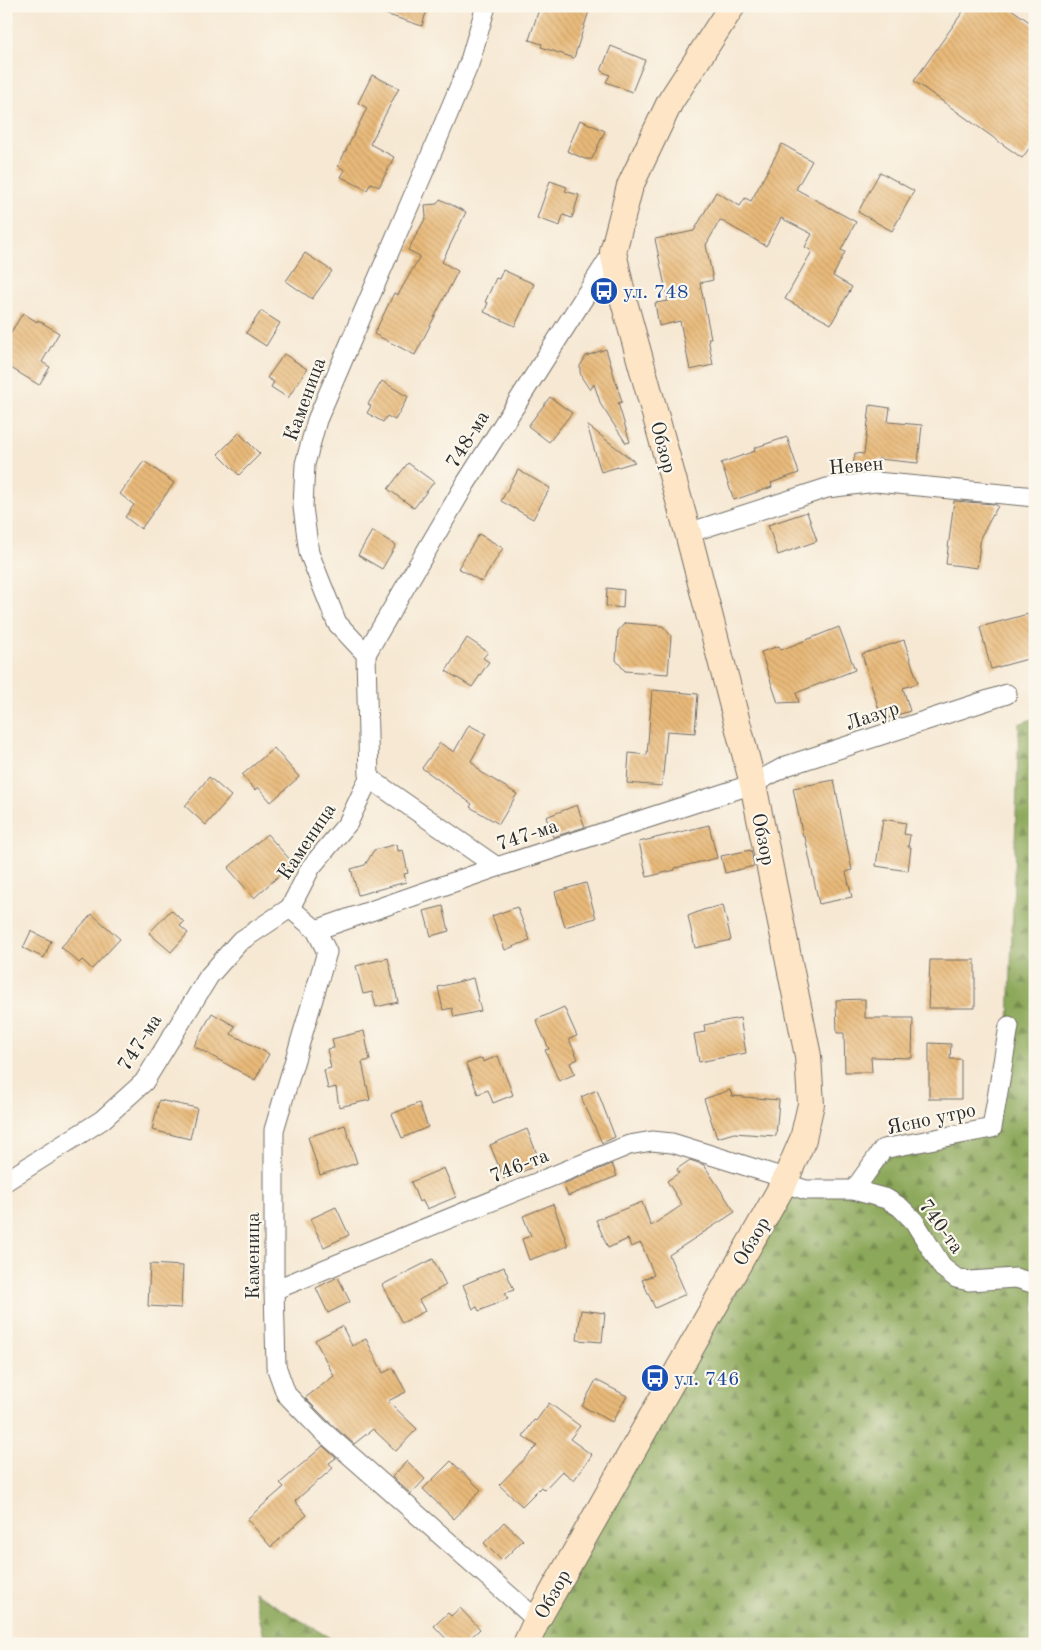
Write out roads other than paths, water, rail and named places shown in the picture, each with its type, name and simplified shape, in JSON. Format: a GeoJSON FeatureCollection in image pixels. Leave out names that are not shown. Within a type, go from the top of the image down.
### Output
{"type":"FeatureCollection","features":[{"type":"Feature","properties":{"kind":"street","name":"Каменица"},"geometry":{"type":"LineString","coordinates":[[486,6],[469,64],[316,420],[305,464],[303,507],[309,553],[337,623],[366,654],[369,778],[348,823],[310,867],[290,908],[316,930],[326,952],[274,1130],[276,1366],[286,1394],[319,1428],[537,1620]]}},
{"type":"Feature","properties":{"kind":"street","name":"Обзор"},"geometry":{"type":"LineString","coordinates":[[526,1644],[537,1620],[784,1184],[804,1139],[811,1104],[808,1056],[753,784],[688,533],[623,298],[613,252],[630,186],[670,102],[732,6]]}},
{"type":"Feature","properties":{"kind":"street","name":"748-ма"},"geometry":{"type":"LineString","coordinates":[[366,654],[466,483],[613,252]]}},
{"type":"Feature","properties":{"kind":"street","name":"Невен"},"geometry":{"type":"LineString","coordinates":[[688,533],[828,488],[876,482],[1035,497]]}},
{"type":"Feature","properties":{"kind":"street","name":"Лазур"},"geometry":{"type":"LineString","coordinates":[[753,784],[786,766],[1007,694]]}},
{"type":"Feature","properties":{"kind":"street"},"geometry":{"type":"LineString","coordinates":[[369,778],[497,867]]}},
{"type":"Feature","properties":{"kind":"street","name":"747-ма"},"geometry":{"type":"LineString","coordinates":[[316,930],[497,867],[753,784]]}},
{"type":"Feature","properties":{"kind":"street","name":"747-ма"},"geometry":{"type":"LineString","coordinates":[[6,1181],[102,1120],[144,1082],[209,976],[239,942],[290,908]]}},
{"type":"Feature","properties":{"kind":"street","name":"Ясно утро"},"geometry":{"type":"LineString","coordinates":[[854,1190],[883,1150],[992,1128],[1009,1026]]}},
{"type":"Feature","properties":{"kind":"street","name":"746-та"},"geometry":{"type":"LineString","coordinates":[[274,1290],[629,1145],[652,1141],[672,1143],[772,1174],[784,1184]]}},
{"type":"Feature","properties":{"kind":"street","name":"740-та"},"geometry":{"type":"LineString","coordinates":[[784,1184],[806,1190],[854,1190],[887,1199],[900,1206],[914,1221],[943,1268],[956,1278],[969,1281],[1016,1278],[1035,1284]]}},
{"type":"Feature","properties":{"kind":"place","name":"ул. 748"},"geometry":{"type":"Point","coordinates":[604,291]}},
{"type":"Feature","properties":{"kind":"place","name":"ул. 746"},"geometry":{"type":"Point","coordinates":[655,1378]}}]}
